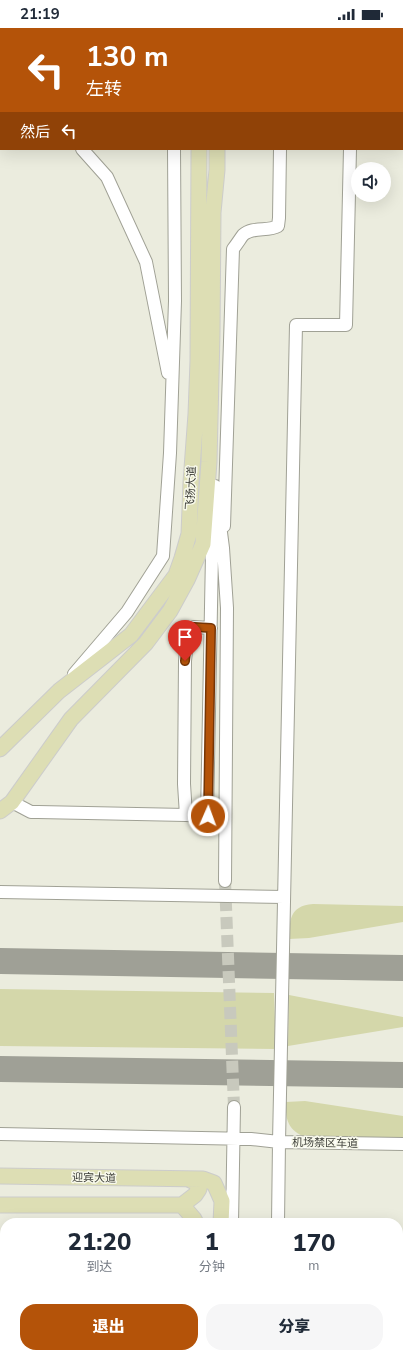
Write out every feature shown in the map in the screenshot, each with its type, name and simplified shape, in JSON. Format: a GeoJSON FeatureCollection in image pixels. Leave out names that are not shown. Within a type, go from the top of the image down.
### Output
{"type":"FeatureCollection","features":[{"type":"Feature","properties":{"kind":"main road","name":"飞扬大道"},"geometry":{"type":"LineString","coordinates":[[0,749],[59,691],[131,635],[176,575],[182,558],[188,534],[198,361],[199,150]]}},
{"type":"Feature","properties":{"kind":"main road"},"geometry":{"type":"LineString","coordinates":[[198,361],[213,214],[217,150]]}},
{"type":"Feature","properties":{"kind":"main road"},"geometry":{"type":"LineString","coordinates":[[0,811],[12,802],[71,719],[146,643],[170,611],[187,580],[203,544],[210,447],[213,214]]}},
{"type":"Feature","properties":{"kind":"main road","name":"迎宾大道"},"geometry":{"type":"LineString","coordinates":[[0,1176],[203,1179],[214,1183],[222,1201],[221,1218]]}},
{"type":"Feature","properties":{"kind":"main road"},"geometry":{"type":"LineString","coordinates":[[0,1205],[182,1204],[195,1195],[199,1189],[197,1182],[188,1179]]}},
{"type":"Feature","properties":{"kind":"main road"},"geometry":{"type":"LineString","coordinates":[[182,1204],[193,1218]]}},
{"type":"Feature","properties":{"kind":"street"},"geometry":{"type":"LineString","coordinates":[[83,150],[106,177],[146,262],[172,392]]}},
{"type":"Feature","properties":{"kind":"street"},"geometry":{"type":"LineString","coordinates":[[59,691],[127,612],[163,556],[170,453],[175,301],[174,150]]}},
{"type":"Feature","properties":{"kind":"street"},"geometry":{"type":"LineString","coordinates":[[223,548],[233,248],[244,234],[256,230],[273,229],[278,226],[280,150]]}},
{"type":"Feature","properties":{"kind":"street"},"geometry":{"type":"LineString","coordinates":[[0,1134],[250,1139],[279,1142],[296,325],[346,325],[350,150]]}},
{"type":"Feature","properties":{"kind":"street"},"geometry":{"type":"LineString","coordinates":[[210,447],[223,548],[227,608],[225,881]]}},
{"type":"Feature","properties":{"kind":"street"},"geometry":{"type":"LineString","coordinates":[[12,802],[31,812],[208,816],[213,502],[216,486]]}},
{"type":"Feature","properties":{"kind":"street"},"geometry":{"type":"LineString","coordinates":[[186,815],[184,784],[185,661],[188,632],[194,627],[211,628]]}},
{"type":"Feature","properties":{"kind":"street"},"geometry":{"type":"LineString","coordinates":[[0,892],[284,897]]}},
{"type":"Feature","properties":{"kind":"street"},"geometry":{"type":"LineString","coordinates":[[232,1218],[234,1107]]}},
{"type":"Feature","properties":{"kind":"street","name":"机场禁区车道"},"geometry":{"type":"LineString","coordinates":[[278,1218],[279,1142],[403,1144]]}},
{"type":"Feature","properties":{"kind":"green space"},"geometry":{"type":"Polygon","coordinates":[[[305,905],[403,906],[403,922],[309,938],[289,939],[292,915],[299,908],[305,905]]]}},
{"type":"Feature","properties":{"kind":"green space"},"geometry":{"type":"Polygon","coordinates":[[[0,989],[274,993],[276,1049],[0,1046],[0,989]]]}},
{"type":"Feature","properties":{"kind":"green space"},"geometry":{"type":"Polygon","coordinates":[[[289,995],[403,1017],[403,1027],[288,1046],[289,995]]]}},
{"type":"Feature","properties":{"kind":"green space"},"geometry":{"type":"Polygon","coordinates":[[[305,1101],[403,1116],[403,1137],[305,1137],[291,1127],[286,1114],[286,1102],[305,1101]]]}},
{"type":"Feature","properties":{"kind":"taxiway"},"geometry":{"type":"LineString","coordinates":[[0,961],[403,968]]}},
{"type":"Feature","properties":{"kind":"taxiway"},"geometry":{"type":"LineString","coordinates":[[0,1069],[403,1075]]}},
{"type":"Feature","properties":{"kind":"tunnel"},"geometry":{"type":"LineString","coordinates":[[225,881],[234,1107]]}},
{"type":"Feature","properties":{"kind":"route"},"geometry":{"type":"LineString","coordinates":[[185,661],[188,632],[194,627],[211,628],[208,816]]}}]}
